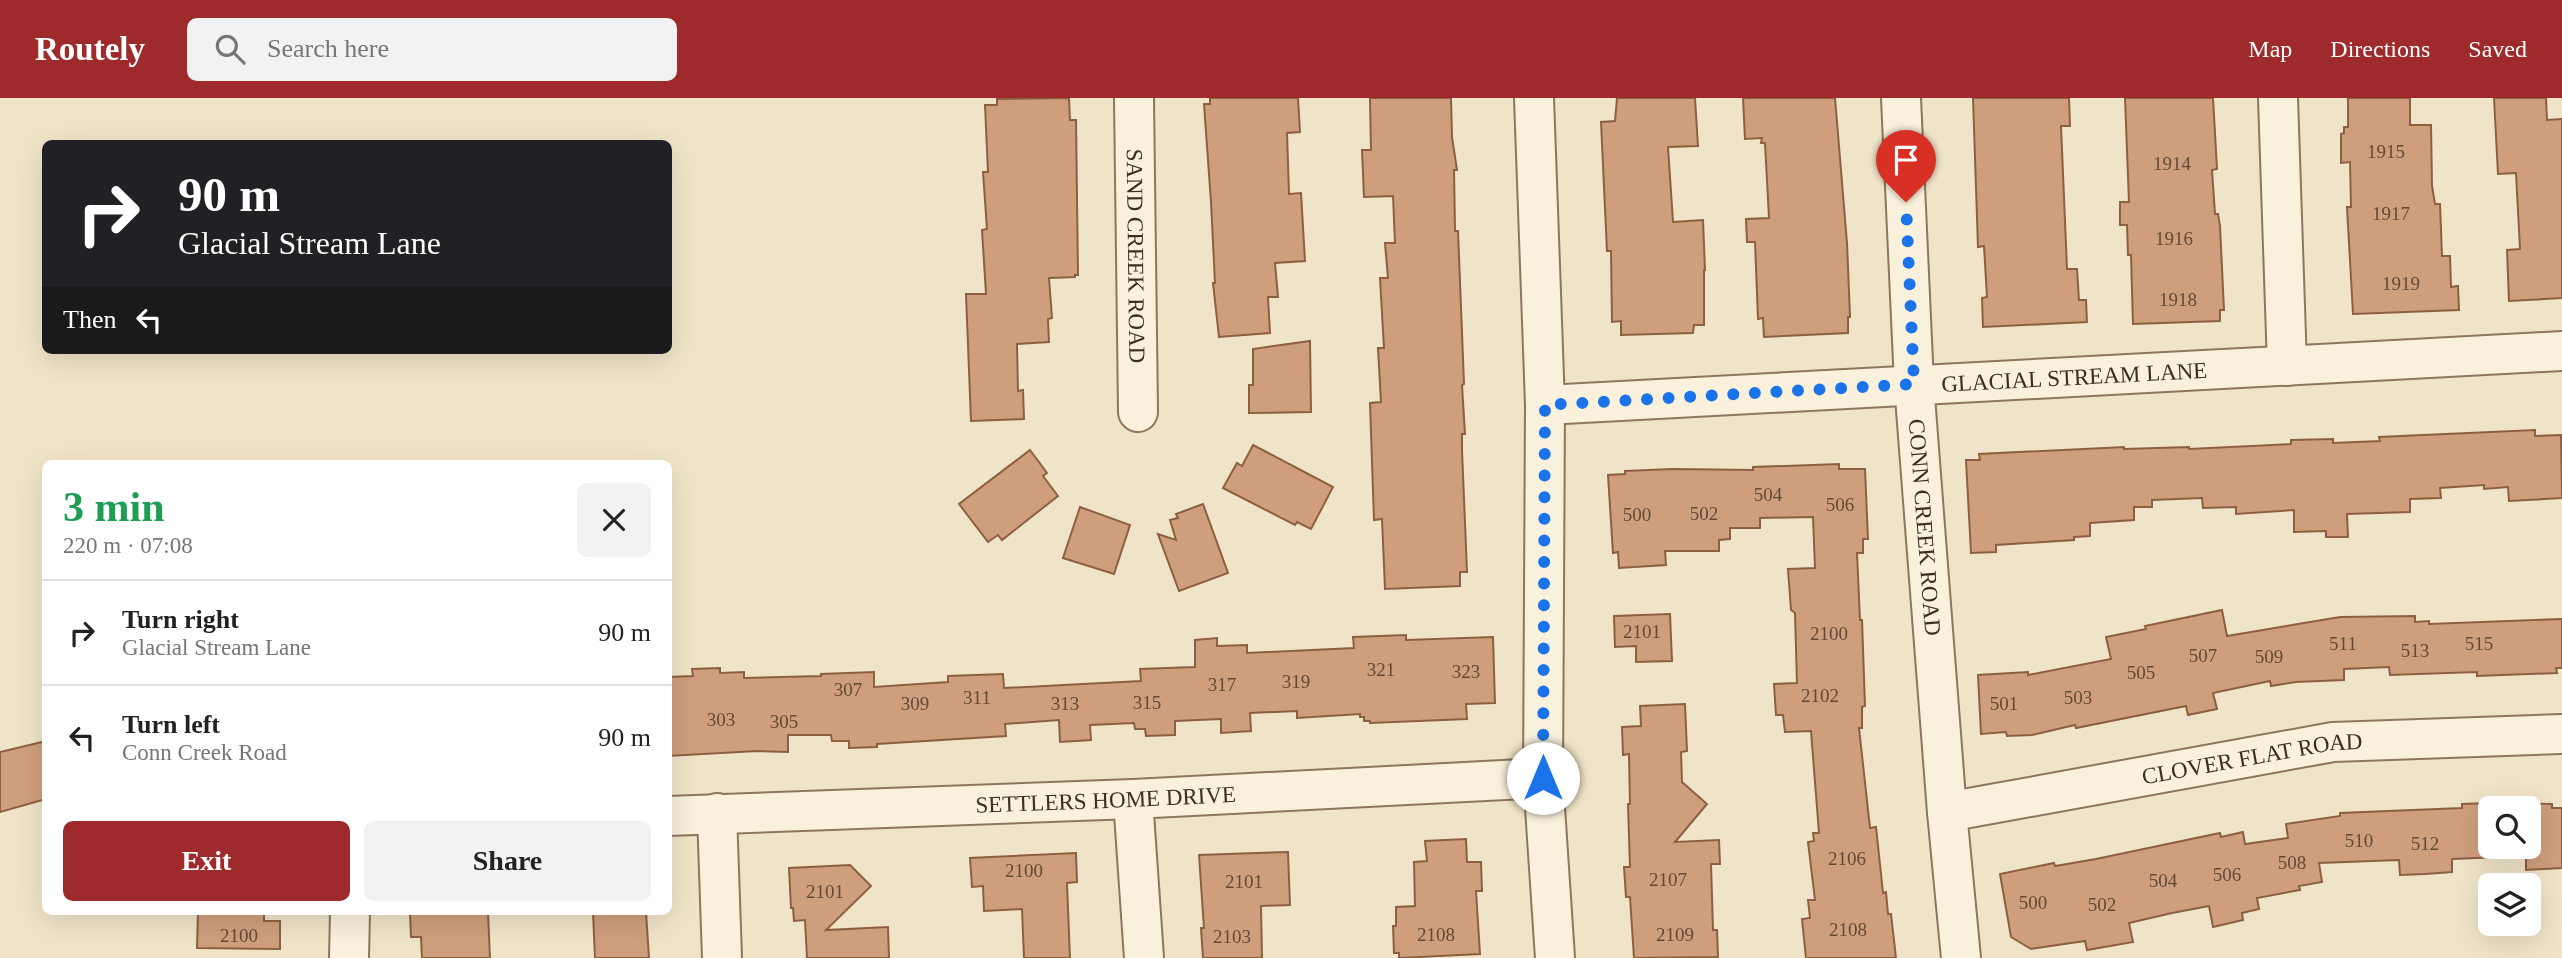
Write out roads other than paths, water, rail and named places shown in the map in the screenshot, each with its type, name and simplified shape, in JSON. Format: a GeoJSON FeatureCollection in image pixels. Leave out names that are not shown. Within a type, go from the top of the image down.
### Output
{"type":"FeatureCollection","features":[{"type":"Feature","properties":{"kind":"street","name":"SAND CREEK ROAD"},"geometry":{"type":"LineString","coordinates":[[1135,98],[1138,412]]}},
{"type":"Feature","properties":{"kind":"street"},"geometry":{"type":"LineString","coordinates":[[1534,98],[1545,405],[1543,778],[1555,958]]}},
{"type":"Feature","properties":{"kind":"street","name":"CONN CREEK ROAD"},"geometry":{"type":"LineString","coordinates":[[1901,98],[1914,384],[1961,958]]}},
{"type":"Feature","properties":{"kind":"street"},"geometry":{"type":"LineString","coordinates":[[2278,98],[2287,366]]}},
{"type":"Feature","properties":{"kind":"street","name":"GLACIAL STREAM LANE"},"geometry":{"type":"LineString","coordinates":[[1545,405],[2562,351]]}},
{"type":"Feature","properties":{"kind":"street","name":"CLOVER FLAT ROAD"},"geometry":{"type":"LineString","coordinates":[[1947,812],[2333,742],[2562,734]]}},
{"type":"Feature","properties":{"kind":"street","name":"SETTLERS HOME DRIVE"},"geometry":{"type":"LineString","coordinates":[[672,816],[1133,799],[1543,778]]}},
{"type":"Feature","properties":{"kind":"street"},"geometry":{"type":"LineString","coordinates":[[1133,799],[1144,958]]}},
{"type":"Feature","properties":{"kind":"street"},"geometry":{"type":"LineString","coordinates":[[717,813],[722,958]]}},
{"type":"Feature","properties":{"kind":"street"},"geometry":{"type":"LineString","coordinates":[[349,958],[350,915]]}}]}
